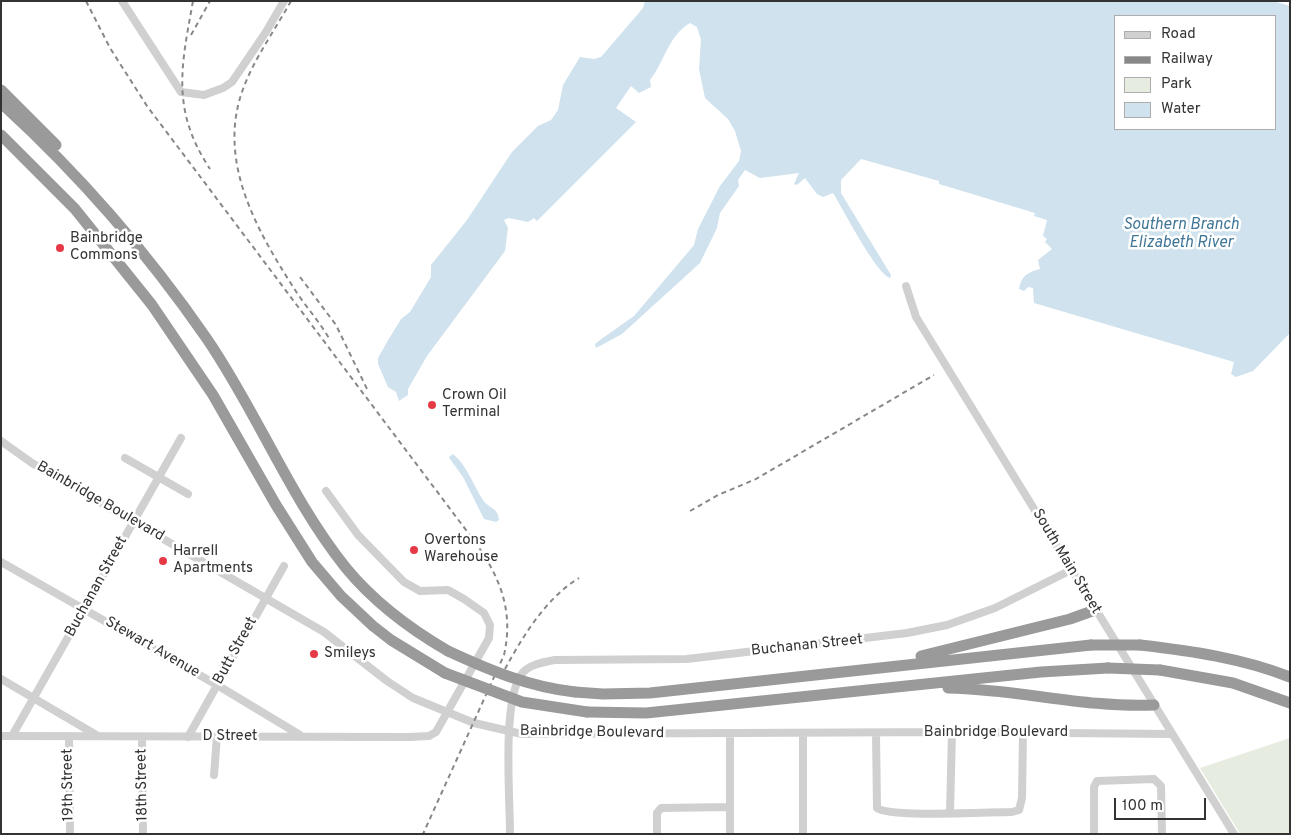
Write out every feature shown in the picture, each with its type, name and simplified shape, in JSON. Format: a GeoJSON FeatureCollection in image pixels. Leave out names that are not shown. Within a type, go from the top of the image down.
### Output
{"type":"FeatureCollection","features":[{"type":"Feature","properties":{"kind":"highway"},"geometry":{"type":"LineString","coordinates":[[1,90],[34,120],[81,173],[110,212]]}},
{"type":"Feature","properties":{"kind":"highway"},"geometry":{"type":"LineString","coordinates":[[1,103],[57,155],[110,212],[146,255],[207,339],[245,398],[319,531],[347,569],[390,611],[414,630],[448,651],[512,678],[575,692],[603,694],[650,693],[1091,644],[1140,645],[1212,654],[1256,665],[1290,677]]}},
{"type":"Feature","properties":{"kind":"highway"},"geometry":{"type":"LineString","coordinates":[[1,135],[37,170],[100,239],[172,332],[213,396],[280,512],[312,562],[341,596],[373,626],[391,640],[445,673],[522,702],[587,712],[646,712],[1108,668],[1160,670],[1225,681],[1290,703]]}},
{"type":"Feature","properties":{"kind":"highway"},"geometry":{"type":"LineString","coordinates":[[1,143],[37,170]]}},
{"type":"Feature","properties":{"kind":"highway"},"geometry":{"type":"LineString","coordinates":[[830,673],[936,653],[1070,619],[1095,610]]}},
{"type":"Feature","properties":{"kind":"highway"},"geometry":{"type":"LineString","coordinates":[[891,688],[965,688],[1106,706],[1154,705]]}},
{"type":"Feature","properties":{"kind":"street"},"geometry":{"type":"LineString","coordinates":[[122,1],[181,92],[194,95],[214,92],[232,82],[266,32],[284,1]]}},
{"type":"Feature","properties":{"kind":"street","name":"South Main Street"},"geometry":{"type":"LineString","coordinates":[[906,286],[916,316],[1234,834]]}},
{"type":"Feature","properties":{"kind":"street","name":"Buchanan Street"},"geometry":{"type":"LineString","coordinates":[[12,736],[181,438]]}},
{"type":"Feature","properties":{"kind":"street","name":"Bainbridge Boulevard"},"geometry":{"type":"LineString","coordinates":[[1,441],[32,463],[267,597],[339,642],[402,692],[447,714],[510,732],[531,734],[876,734],[952,732],[1172,734]]}},
{"type":"Feature","properties":{"kind":"street"},"geometry":{"type":"LineString","coordinates":[[125,458],[188,494]]}},
{"type":"Feature","properties":{"kind":"street"},"geometry":{"type":"LineString","coordinates":[[326,491],[358,535],[404,582],[420,591],[448,590],[484,613],[490,625],[488,638],[447,714]]}},
{"type":"Feature","properties":{"kind":"street","name":"Stewart Avenue"},"geometry":{"type":"LineString","coordinates":[[1,562],[217,685],[302,736]]}},
{"type":"Feature","properties":{"kind":"street","name":"Butt Street"},"geometry":{"type":"LineString","coordinates":[[188,737],[284,566]]}},
{"type":"Feature","properties":{"kind":"street","name":"Buchanan Street"},"geometry":{"type":"LineString","coordinates":[[510,732],[513,693],[521,673],[532,666],[555,660],[662,660],[707,657],[928,630],[995,608],[1071,570]]}},
{"type":"Feature","properties":{"kind":"street"},"geometry":{"type":"LineString","coordinates":[[1,679],[98,736]]}},
{"type":"Feature","properties":{"kind":"street","name":"D Street"},"geometry":{"type":"LineString","coordinates":[[1,736],[429,736],[438,730],[447,714]]}},
{"type":"Feature","properties":{"kind":"street"},"geometry":{"type":"LineString","coordinates":[[510,732],[510,834]]}},
{"type":"Feature","properties":{"kind":"street"},"geometry":{"type":"LineString","coordinates":[[950,812],[952,732]]}},
{"type":"Feature","properties":{"kind":"street"},"geometry":{"type":"LineString","coordinates":[[876,734],[876,804],[880,810],[897,812],[1016,812],[1021,806],[1023,733]]}},
{"type":"Feature","properties":{"kind":"street"},"geometry":{"type":"LineString","coordinates":[[730,734],[730,834]]}},
{"type":"Feature","properties":{"kind":"street"},"geometry":{"type":"LineString","coordinates":[[803,734],[803,834]]}},
{"type":"Feature","properties":{"kind":"street","name":"19th Street"},"geometry":{"type":"LineString","coordinates":[[68,736],[70,834]]}},
{"type":"Feature","properties":{"kind":"street"},"geometry":{"type":"LineString","coordinates":[[214,775],[217,736]]}},
{"type":"Feature","properties":{"kind":"street","name":"18th Street"},"geometry":{"type":"LineString","coordinates":[[142,737],[143,834]]}},
{"type":"Feature","properties":{"kind":"street"},"geometry":{"type":"LineString","coordinates":[[1094,834],[1094,787],[1097,781],[1154,779],[1160,782],[1162,834]]}},
{"type":"Feature","properties":{"kind":"street"},"geometry":{"type":"LineString","coordinates":[[657,834],[659,810],[664,807],[729,807]]}},
{"type":"Feature","properties":{"kind":"green space"},"geometry":{"type":"Polygon","coordinates":[[[1290,738],[1290,834],[1240,834],[1200,768],[1290,738]]]}},
{"type":"Feature","properties":{"kind":"water","name":"Southern Branch Elizabeth River"},"geometry":{"type":"Polygon","coordinates":[[[645,1],[1273,1],[1290,6],[1290,333],[1253,371],[1236,377],[1231,374],[1234,362],[1034,303],[1033,288],[1028,287],[1024,291],[1019,289],[1021,281],[1026,275],[1040,269],[1038,260],[1052,249],[1045,242],[1047,239],[1043,236],[1047,220],[1034,216],[1035,213],[939,184],[939,181],[861,159],[841,180],[841,193],[891,275],[890,278],[868,253],[833,193],[823,197],[817,194],[805,178],[797,185],[794,184],[799,173],[760,178],[745,170],[738,180],[739,186],[720,213],[717,228],[700,263],[622,334],[596,348],[595,344],[634,316],[694,245],[698,229],[720,186],[739,161],[741,151],[735,131],[728,119],[705,98],[699,69],[701,40],[697,27],[690,23],[683,28],[672,42],[650,80],[651,87],[639,93],[631,86],[616,108],[636,122],[537,221],[534,218],[528,222],[509,218],[504,220],[508,228],[505,251],[427,356],[408,389],[408,395],[399,401],[396,392],[388,387],[378,364],[378,358],[401,319],[410,312],[431,277],[431,265],[467,220],[512,152],[538,126],[551,120],[558,110],[563,85],[580,57],[594,59],[601,57],[643,8],[645,1]]]}},
{"type":"Feature","properties":{"kind":"water"},"geometry":{"type":"Polygon","coordinates":[[[453,454],[466,469],[485,503],[497,513],[499,520],[496,522],[484,519],[463,477],[449,457],[453,454]]]}},
{"type":"Feature","properties":{"kind":"railway"},"geometry":{"type":"LineString","coordinates":[[86,1],[110,48],[147,106],[475,542],[498,582],[506,609],[507,639],[504,655],[423,834]]}},
{"type":"Feature","properties":{"kind":"railway"},"geometry":{"type":"LineString","coordinates":[[193,1],[185,47],[182,88],[189,127],[210,169]]}},
{"type":"Feature","properties":{"kind":"railway"},"geometry":{"type":"LineString","coordinates":[[191,35],[210,1]]}},
{"type":"Feature","properties":{"kind":"railway"},"geometry":{"type":"LineString","coordinates":[[291,1],[258,57],[242,92],[236,119],[235,145],[238,172],[256,222],[269,247],[297,293],[330,340]]}},
{"type":"Feature","properties":{"kind":"railway"},"geometry":{"type":"LineString","coordinates":[[300,277],[336,325],[367,389]]}},
{"type":"Feature","properties":{"kind":"railway"},"geometry":{"type":"LineString","coordinates":[[690,511],[718,495],[756,479],[934,375]]}},
{"type":"Feature","properties":{"kind":"railway"},"geometry":{"type":"LineString","coordinates":[[505,669],[536,619],[556,596],[579,578]]}},
{"type":"Feature","properties":{"kind":"place","name":"Bainbridge Commons"},"geometry":{"type":"Point","coordinates":[60,248]}},
{"type":"Feature","properties":{"kind":"place","name":"Crown Oil Terminal"},"geometry":{"type":"Point","coordinates":[432,405]}},
{"type":"Feature","properties":{"kind":"place","name":"Overtons Warehouse"},"geometry":{"type":"Point","coordinates":[414,550]}},
{"type":"Feature","properties":{"kind":"place","name":"Harrell Apartments"},"geometry":{"type":"Point","coordinates":[163,561]}},
{"type":"Feature","properties":{"kind":"place","name":"Smileys"},"geometry":{"type":"Point","coordinates":[314,654]}}]}
